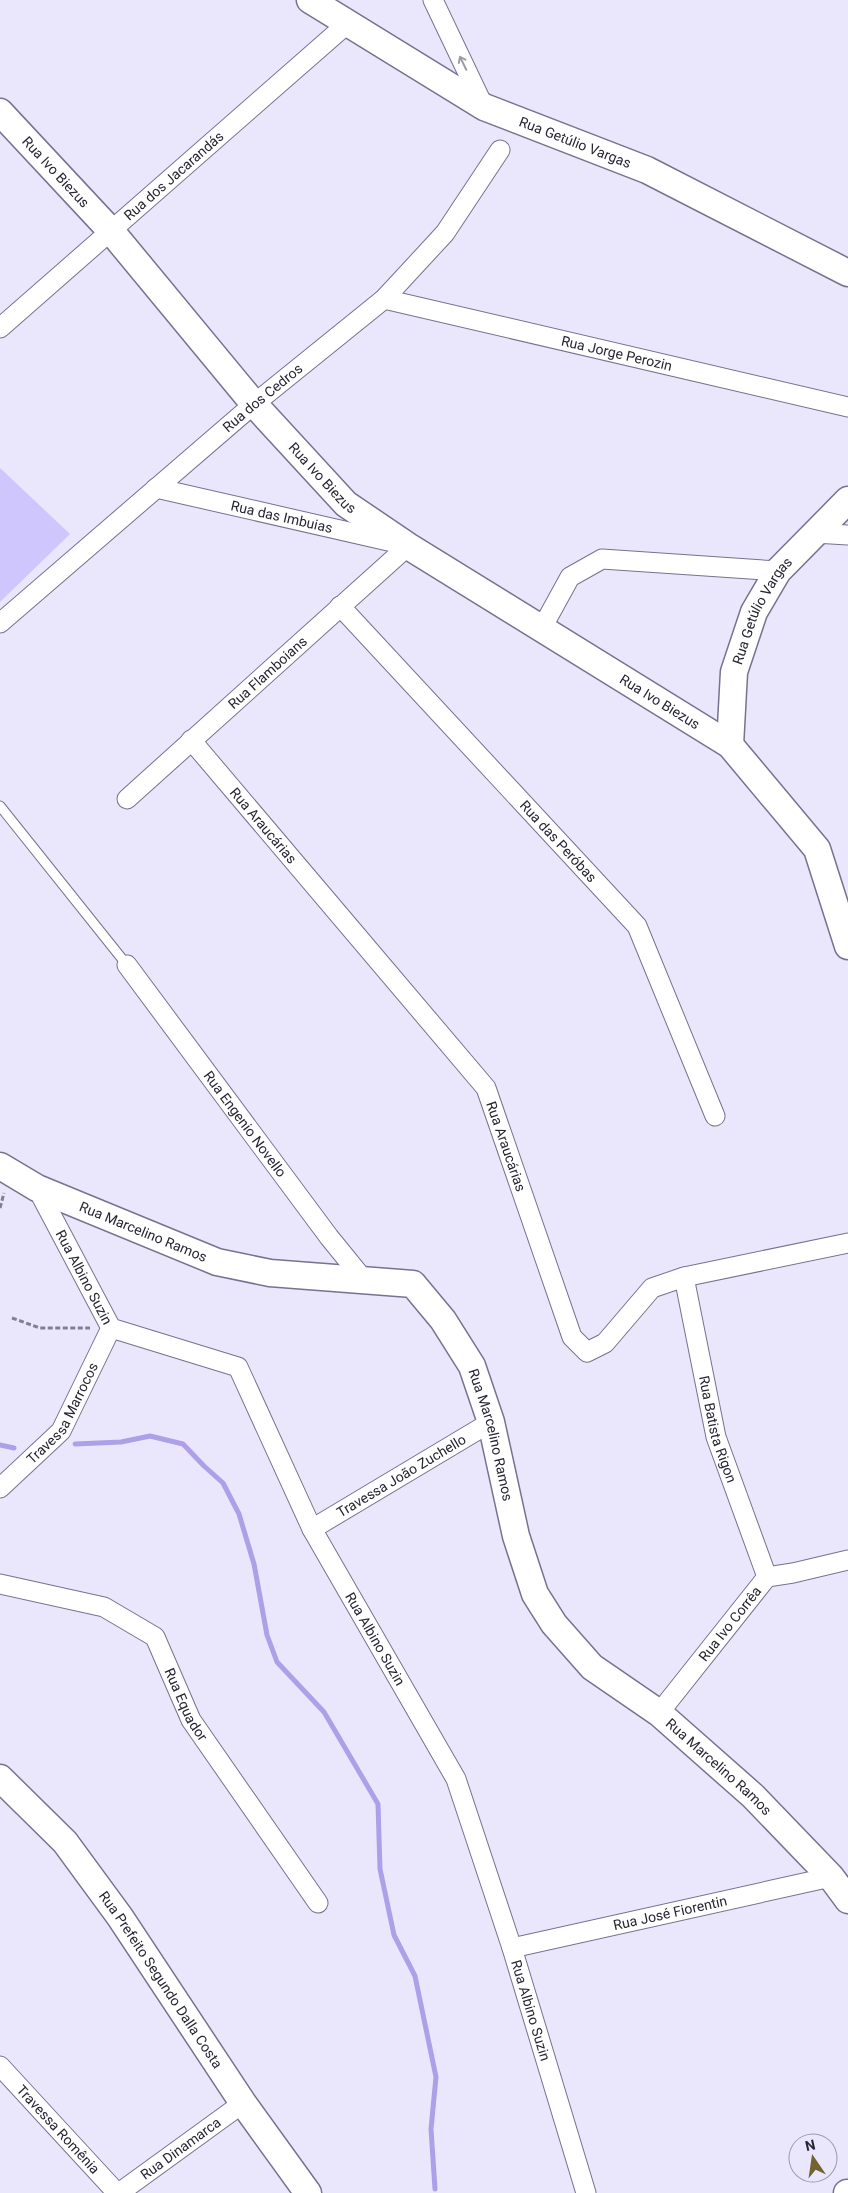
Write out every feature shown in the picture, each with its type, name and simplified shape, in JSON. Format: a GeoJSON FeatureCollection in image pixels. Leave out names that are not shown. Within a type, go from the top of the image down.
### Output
{"type":"FeatureCollection","features":[{"type":"Feature","properties":{"kind":"main road","name":"Rua Getúlio Vargas"},"geometry":{"type":"LineString","coordinates":[[310,0],[484,107],[648,170],[848,272]]}},
{"type":"Feature","properties":{"kind":"main road","name":"Rua Ivo Biezus"},"geometry":{"type":"LineString","coordinates":[[0,112],[111,231],[254,404],[346,504],[408,546],[730,745],[817,849],[848,946]]}},
{"type":"Feature","properties":{"kind":"main road","name":"Rua Getúlio Vargas"},"geometry":{"type":"LineString","coordinates":[[730,745],[734,672],[754,612],[778,571],[848,500]]}},
{"type":"Feature","properties":{"kind":"main road","name":"Rua Marcelino Ramos"},"geometry":{"type":"LineString","coordinates":[[0,1166],[37,1188],[217,1262],[270,1273],[413,1284],[443,1320],[472,1366],[491,1422],[516,1536],[535,1594],[554,1624],[592,1666],[660,1713],[753,1796],[831,1877],[848,1900]]}},
{"type":"Feature","properties":{"kind":"main road","name":"Rua Prefeito Segundo Dalla Costa"},"geometry":{"type":"LineString","coordinates":[[0,1778],[65,1842],[120,1917],[243,2103],[308,2193]]}},
{"type":"Feature","properties":{"kind":"street"},"geometry":{"type":"LineString","coordinates":[[433,0],[484,107]]}},
{"type":"Feature","properties":{"kind":"street","name":"Rua dos Jacarandás"},"geometry":{"type":"LineString","coordinates":[[0,328],[348,23]]}},
{"type":"Feature","properties":{"kind":"street","name":"Rua dos Cedros"},"geometry":{"type":"LineString","coordinates":[[0,623],[254,404],[384,299],[445,233],[500,150]]}},
{"type":"Feature","properties":{"kind":"street","name":"Rua Jorge Perozin"},"geometry":{"type":"LineString","coordinates":[[384,299],[848,407]]}},
{"type":"Feature","properties":{"kind":"street","name":"Rua das Imbuias"},"geometry":{"type":"LineString","coordinates":[[156,488],[408,546]]}},
{"type":"Feature","properties":{"kind":"street"},"geometry":{"type":"LineString","coordinates":[[814,533],[848,535]]}},
{"type":"Feature","properties":{"kind":"street","name":"Rua Flamboians"},"geometry":{"type":"LineString","coordinates":[[127,799],[408,546]]}},
{"type":"Feature","properties":{"kind":"street"},"geometry":{"type":"LineString","coordinates":[[542,628],[570,577],[602,558],[778,571]]}},
{"type":"Feature","properties":{"kind":"street","name":"Rua das Peróbas"},"geometry":{"type":"LineString","coordinates":[[340,606],[637,926],[715,1116]]}},
{"type":"Feature","properties":{"kind":"street","name":"Rua Araucárias"},"geometry":{"type":"LineString","coordinates":[[191,740],[486,1088],[572,1337],[587,1352],[605,1343],[652,1288],[684,1277],[848,1243]]}},
{"type":"Feature","properties":{"kind":"street","name":"Rua Engenio Novello"},"geometry":{"type":"LineString","coordinates":[[127,965],[329,1237],[364,1280]]}},
{"type":"Feature","properties":{"kind":"street","name":"Rua Albino Suzin"},"geometry":{"type":"LineString","coordinates":[[37,1188],[111,1328],[238,1367],[312,1529],[456,1779],[512,1948],[586,2193]]}},
{"type":"Feature","properties":{"kind":"street","name":"Rua Batista Rigon"},"geometry":{"type":"LineString","coordinates":[[684,1277],[716,1437],[766,1576]]}},
{"type":"Feature","properties":{"kind":"street","name":"Travessa Marrocos"},"geometry":{"type":"LineString","coordinates":[[0,1488],[60,1431],[111,1328]]}},
{"type":"Feature","properties":{"kind":"street","name":"Travessa João Zuchello"},"geometry":{"type":"LineString","coordinates":[[312,1529],[491,1422]]}},
{"type":"Feature","properties":{"kind":"street","name":"Rua Ivo Corrêa"},"geometry":{"type":"LineString","coordinates":[[660,1713],[766,1576],[793,1573],[848,1560]]}},
{"type":"Feature","properties":{"kind":"street","name":"Rua Equador"},"geometry":{"type":"LineString","coordinates":[[0,1584],[104,1607],[155,1636],[191,1720],[318,1903]]}},
{"type":"Feature","properties":{"kind":"street","name":"Rua José Fiorentin"},"geometry":{"type":"LineString","coordinates":[[512,1948],[831,1877]]}},
{"type":"Feature","properties":{"kind":"street","name":"Travessa Romênia"},"geometry":{"type":"LineString","coordinates":[[0,2066],[118,2193]]}},
{"type":"Feature","properties":{"kind":"street","name":"Rua Dinamarca"},"geometry":{"type":"LineString","coordinates":[[118,2193],[243,2103]]}},
{"type":"Feature","properties":{"kind":"lane"},"geometry":{"type":"LineString","coordinates":[[0,806],[127,965]]}},
{"type":"Feature","properties":{"kind":"path"},"geometry":{"type":"LineString","coordinates":[[12,1318],[40,1328],[111,1328]]}},
{"type":"Feature","properties":{"kind":"shaded area"},"geometry":{"type":"Polygon","coordinates":[[[0,468],[70,534],[0,602],[0,468]]]}},
{"type":"Feature","properties":{"kind":"waterway"},"geometry":{"type":"LineString","coordinates":[[75,1444],[121,1442],[150,1436],[183,1444],[223,1483],[239,1514],[254,1564],[267,1635],[277,1662],[324,1712],[378,1804],[380,1869],[394,1935],[415,1976],[436,2077],[431,2129],[435,2189]]}},
{"type":"Feature","properties":{"kind":"waterway"},"geometry":{"type":"LineString","coordinates":[[0,1445],[14,1448]]}}]}
